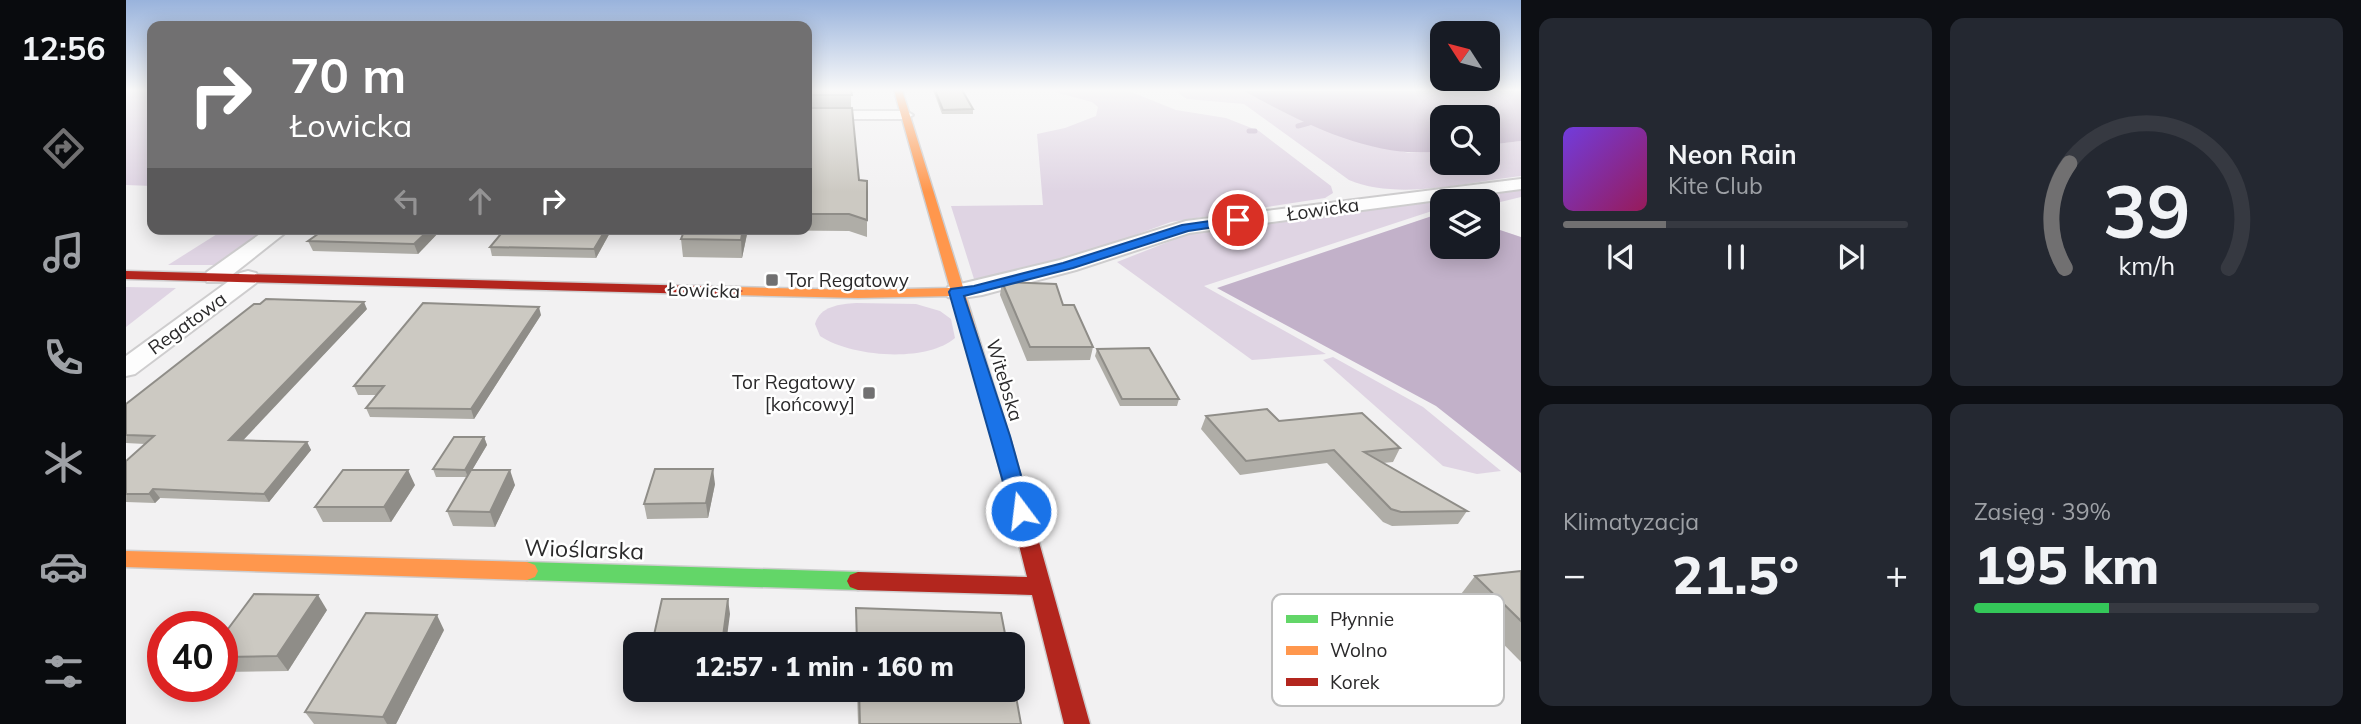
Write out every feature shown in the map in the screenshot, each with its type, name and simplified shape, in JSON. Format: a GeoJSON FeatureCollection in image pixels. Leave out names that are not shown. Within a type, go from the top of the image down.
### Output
{"type":"FeatureCollection","features":[{"type":"Feature","properties":{"kind":"street","name":"Witebska"},"geometry":{"type":"LineString","coordinates":[[908,124],[956,292],[1001,436],[1077,724]]}},
{"type":"Feature","properties":{"kind":"street","name":"Łowicka"},"geometry":{"type":"LineString","coordinates":[[126,275],[858,294],[956,292],[974,290],[1068,265],[1186,227],[1521,184]]}},
{"type":"Feature","properties":{"kind":"street"},"geometry":{"type":"LineString","coordinates":[[215,277],[272,235]]}},
{"type":"Feature","properties":{"kind":"street","name":"Regatowa"},"geometry":{"type":"LineString","coordinates":[[126,368],[248,278]]}},
{"type":"Feature","properties":{"kind":"street","name":"Wioślarska"},"geometry":{"type":"LineString","coordinates":[[126,559],[1040,586]]}},
{"type":"Feature","properties":{"kind":"shaded area"},"geometry":{"type":"Polygon","coordinates":[[[126,124],[147,124],[147,186],[126,185],[126,124]]]}},
{"type":"Feature","properties":{"kind":"shaded area"},"geometry":{"type":"Polygon","coordinates":[[[1076,124],[1241,124],[1259,131],[1331,186],[1333,193],[1325,198],[1171,222],[1055,264],[974,279],[951,206],[1043,205],[1037,134],[1076,124]]]}},
{"type":"Feature","properties":{"kind":"shaded area"},"geometry":{"type":"Polygon","coordinates":[[[1271,124],[1311,124],[1364,143],[1409,153],[1430,152],[1430,175],[1500,175],[1500,144],[1521,141],[1521,176],[1411,190],[1369,186],[1349,180],[1271,124]]]}},
{"type":"Feature","properties":{"kind":"shaded area"},"geometry":{"type":"Polygon","coordinates":[[[1309,124],[1430,124],[1430,151],[1390,150],[1339,136],[1309,124]]]}},
{"type":"Feature","properties":{"kind":"shaded area"},"geometry":{"type":"Polygon","coordinates":[[[1500,124],[1521,124],[1521,141],[1500,144],[1500,124]]]}},
{"type":"Feature","properties":{"kind":"shaded area"},"geometry":{"type":"Polygon","coordinates":[[[1521,188],[1521,197],[1500,202],[1500,191],[1521,188]]]}},
{"type":"Feature","properties":{"kind":"shaded area"},"geometry":{"type":"Polygon","coordinates":[[[1430,200],[1430,212],[1204,286],[1326,354],[1252,360],[1117,262],[1201,229],[1430,200]]]}},
{"type":"Feature","properties":{"kind":"shaded area"},"geometry":{"type":"Polygon","coordinates":[[[1430,217],[1430,259],[1500,259],[1500,230],[1521,237],[1521,473],[1436,406],[1217,288],[1430,217]]]}},
{"type":"Feature","properties":{"kind":"shaded area"},"geometry":{"type":"Polygon","coordinates":[[[216,235],[259,235],[218,265],[168,265],[216,235]]]}},
{"type":"Feature","properties":{"kind":"shaded area"},"geometry":{"type":"Polygon","coordinates":[[[126,287],[176,288],[126,327],[126,287]]]}},
{"type":"Feature","properties":{"kind":"shaded area"},"geometry":{"type":"Polygon","coordinates":[[[916,304],[940,311],[951,319],[955,338],[926,351],[888,354],[850,349],[820,336],[815,324],[821,313],[837,305],[916,304]]]}},
{"type":"Feature","properties":{"kind":"shaded area"},"geometry":{"type":"Polygon","coordinates":[[[1333,357],[1423,407],[1501,471],[1477,474],[1443,466],[1323,360],[1333,357]]]}},
{"type":"Feature","properties":{"kind":"building"},"geometry":{"type":"Polygon","coordinates":[[[812,124],[854,124],[859,180],[867,181],[867,220],[849,214],[812,214],[812,124]]]}},
{"type":"Feature","properties":{"kind":"building"},"geometry":{"type":"Polygon","coordinates":[[[316,235],[424,235],[414,244],[308,241],[316,235]]]}},
{"type":"Feature","properties":{"kind":"building"},"geometry":{"type":"Polygon","coordinates":[[[500,235],[602,235],[594,249],[490,247],[500,235]]]}},
{"type":"Feature","properties":{"kind":"building"},"geometry":{"type":"Polygon","coordinates":[[[683,235],[742,235],[741,240],[681,239],[683,235]]]}},
{"type":"Feature","properties":{"kind":"building"},"geometry":{"type":"Polygon","coordinates":[[[1002,282],[1056,284],[1063,305],[1074,305],[1093,347],[1030,347],[1002,282]]]}},
{"type":"Feature","properties":{"kind":"building"},"geometry":{"type":"Polygon","coordinates":[[[266,299],[364,302],[229,440],[307,442],[264,494],[153,489],[149,494],[126,494],[126,461],[154,436],[126,435],[126,404],[254,304],[260,304],[266,299]]]}},
{"type":"Feature","properties":{"kind":"building"},"geometry":{"type":"Polygon","coordinates":[[[423,303],[539,307],[471,409],[366,408],[384,386],[354,386],[423,303]]]}},
{"type":"Feature","properties":{"kind":"building"},"geometry":{"type":"Polygon","coordinates":[[[1149,348],[1179,399],[1122,399],[1097,349],[1149,348]]]}},
{"type":"Feature","properties":{"kind":"building"},"geometry":{"type":"Polygon","coordinates":[[[1267,409],[1279,421],[1362,413],[1400,448],[1364,452],[1467,511],[1401,512],[1391,509],[1334,450],[1246,461],[1206,416],[1267,409]]]}},
{"type":"Feature","properties":{"kind":"building"},"geometry":{"type":"Polygon","coordinates":[[[454,437],[484,437],[465,470],[433,469],[454,437]]]}},
{"type":"Feature","properties":{"kind":"building"},"geometry":{"type":"Polygon","coordinates":[[[655,469],[713,469],[706,503],[644,504],[655,469]]]}},
{"type":"Feature","properties":{"kind":"building"},"geometry":{"type":"Polygon","coordinates":[[[343,470],[408,470],[384,507],[315,507],[343,470]]]}},
{"type":"Feature","properties":{"kind":"building"},"geometry":{"type":"Polygon","coordinates":[[[471,470],[510,470],[490,512],[447,511],[471,470]]]}},
{"type":"Feature","properties":{"kind":"building"},"geometry":{"type":"Polygon","coordinates":[[[1521,571],[1521,621],[1504,604],[1504,594],[1493,594],[1475,576],[1521,571]]]}},
{"type":"Feature","properties":{"kind":"building"},"geometry":{"type":"Polygon","coordinates":[[[254,594],[318,595],[277,656],[238,657],[238,616],[254,594]]]}},
{"type":"Feature","properties":{"kind":"building"},"geometry":{"type":"Polygon","coordinates":[[[662,599],[728,599],[724,632],[655,632],[662,599]]]}},
{"type":"Feature","properties":{"kind":"building"},"geometry":{"type":"Polygon","coordinates":[[[856,608],[1001,613],[1005,632],[857,632],[856,608]]]}},
{"type":"Feature","properties":{"kind":"building"},"geometry":{"type":"Polygon","coordinates":[[[366,613],[437,615],[383,717],[305,712],[366,613]]]}},
{"type":"Feature","properties":{"kind":"building"},"geometry":{"type":"Polygon","coordinates":[[[859,702],[1017,702],[1021,724],[860,724],[859,702]]]}},
{"type":"Feature","properties":{"kind":"waterway"},"geometry":{"type":"LineString","coordinates":[[1298,126],[1306,124]]}},
{"type":"Feature","properties":{"kind":"waterway"},"geometry":{"type":"LineString","coordinates":[[1249,131],[1255,131]]}},
{"type":"Feature","properties":{"kind":"traffic: fast"},"geometry":{"type":"LineString","coordinates":[[527,571],[858,581]]}},
{"type":"Feature","properties":{"kind":"traffic: slow"},"geometry":{"type":"LineString","coordinates":[[908,124],[1002,442]]}},
{"type":"Feature","properties":{"kind":"traffic: slow"},"geometry":{"type":"LineString","coordinates":[[736,291],[858,294],[956,292]]}},
{"type":"Feature","properties":{"kind":"traffic: slow"},"geometry":{"type":"LineString","coordinates":[[126,559],[527,571]]}},
{"type":"Feature","properties":{"kind":"traffic: jam"},"geometry":{"type":"LineString","coordinates":[[126,275],[736,291]]}},
{"type":"Feature","properties":{"kind":"traffic: jam"},"geometry":{"type":"LineString","coordinates":[[1002,442],[1077,724]]}},
{"type":"Feature","properties":{"kind":"traffic: jam"},"geometry":{"type":"LineString","coordinates":[[858,581],[1040,586]]}},
{"type":"Feature","properties":{"kind":"place","name":"Tor Regatowy"},"geometry":{"type":"Point","coordinates":[772,280]}},
{"type":"Feature","properties":{"kind":"place","name":"Tor Regatowy [końcowy]"},"geometry":{"type":"Point","coordinates":[869,393]}},
{"type":"Feature","properties":{"kind":"route"},"geometry":{"type":"LineString","coordinates":[[1021,511],[1001,436],[956,292],[974,290],[1068,265],[1186,227],[1238,220]]}}]}
